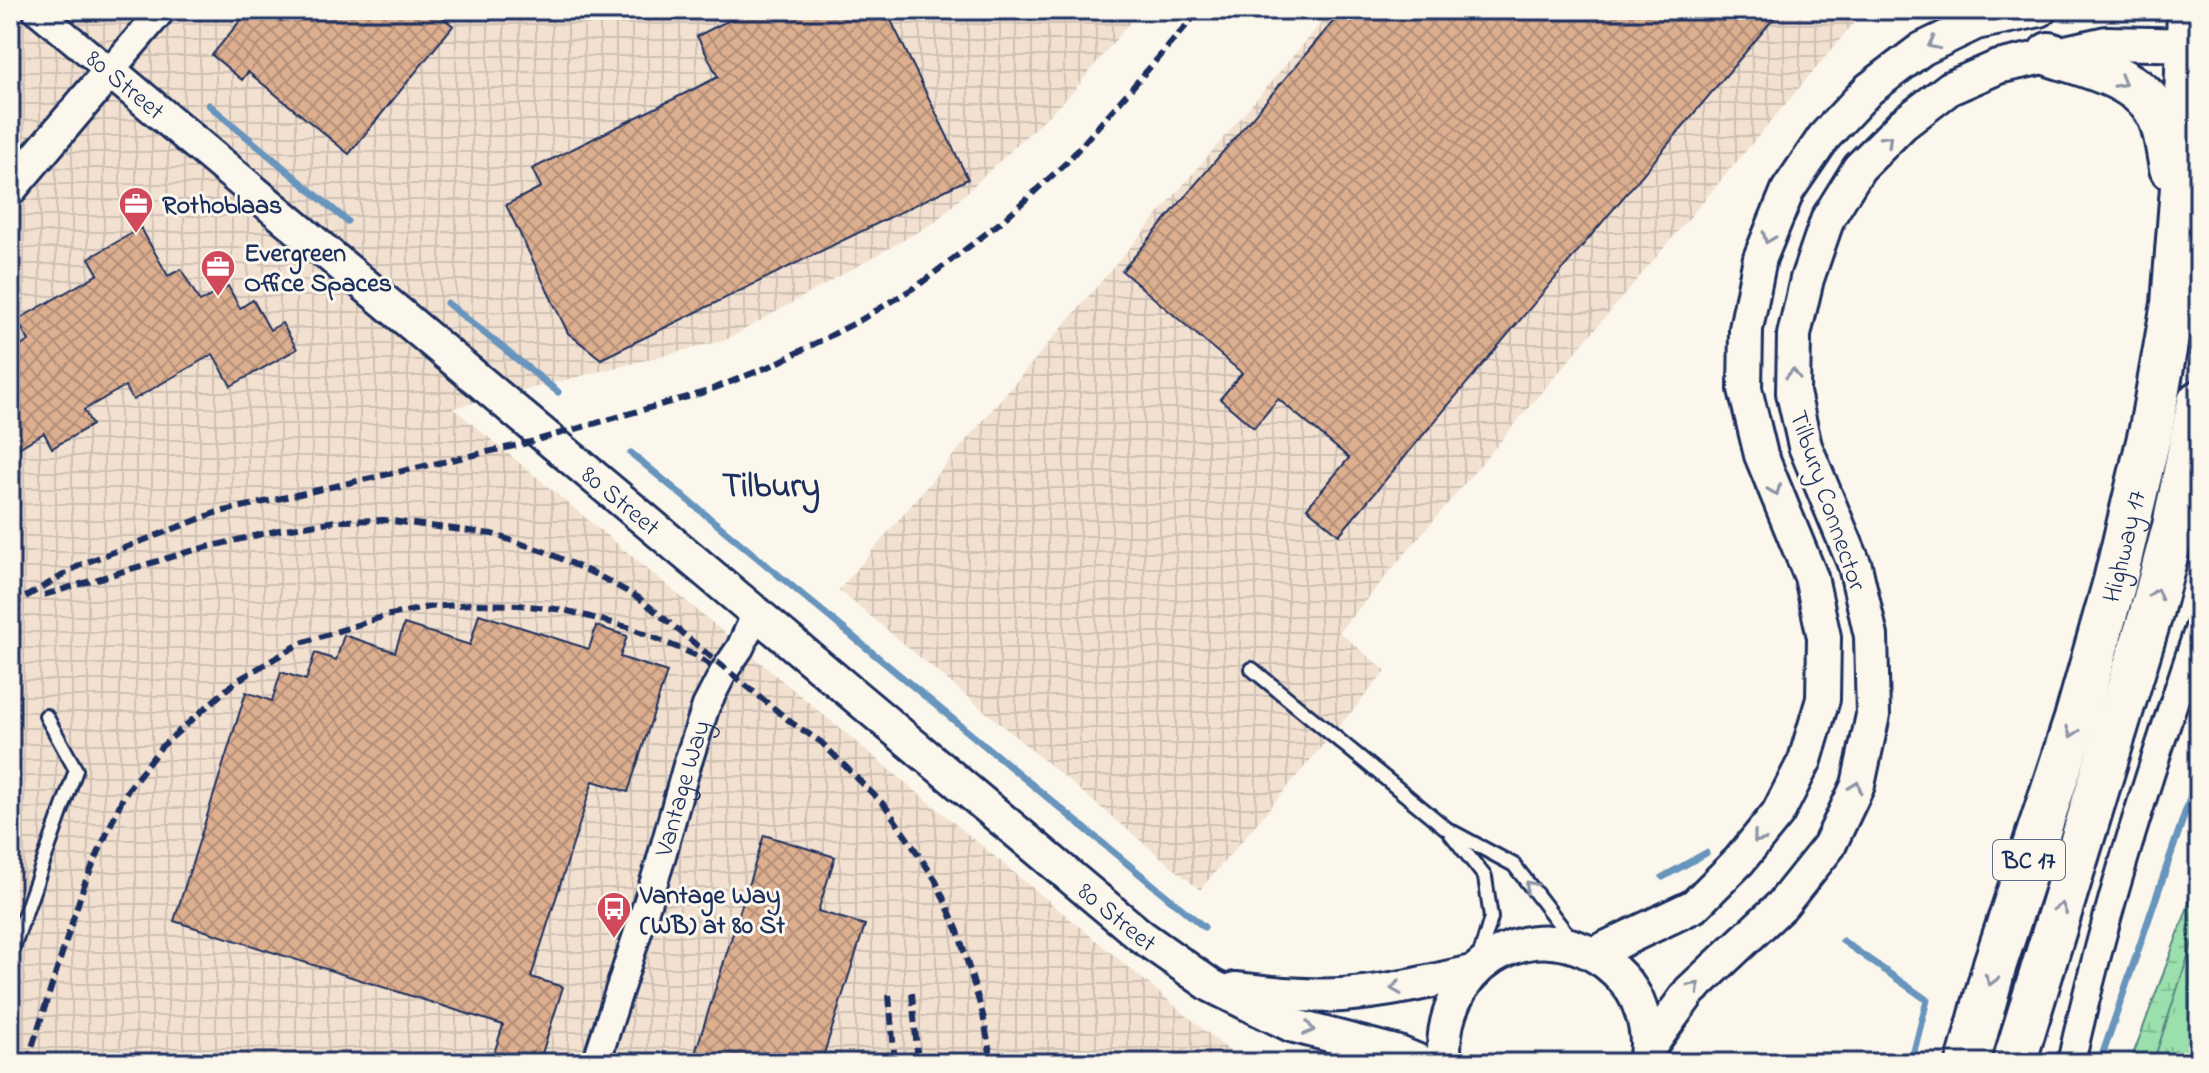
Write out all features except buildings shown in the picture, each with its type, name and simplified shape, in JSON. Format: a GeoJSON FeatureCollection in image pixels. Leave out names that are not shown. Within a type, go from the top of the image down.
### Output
{"type":"FeatureCollection","features":[{"type":"Feature","properties":{"kind":"highway","name":"Highway 17"},"geometry":{"type":"LineString","coordinates":[[1968,1063],[1995,964],[2094,658],[2151,429],[2173,304],[2191,24]]}},
{"type":"Feature","properties":{"kind":"highway"},"geometry":{"type":"LineString","coordinates":[[2049,54],[2123,80],[2145,98],[2160,118],[2171,168],[2160,303],[2094,658]]}},
{"type":"Feature","properties":{"kind":"highway","name":"Highway 17"},"geometry":{"type":"LineString","coordinates":[[2014,1063],[2150,617],[2174,526],[2199,402]]}},
{"type":"Feature","properties":{"kind":"street","name":"80 Street"},"geometry":{"type":"LineString","coordinates":[[36,10],[757,611],[1141,936],[1212,986],[1291,1025],[1399,1053],[1423,1063]]}},
{"type":"Feature","properties":{"kind":"street"},"geometry":{"type":"LineString","coordinates":[[10,189],[162,10]]}},
{"type":"Feature","properties":{"kind":"street","name":"Tilbury Connector"},"geometry":{"type":"LineString","coordinates":[[1585,951],[1694,906],[1739,861],[1778,813],[1805,760],[1823,699],[1824,637],[1811,577],[1761,455],[1745,389],[1746,329],[1760,258],[1788,190],[1824,137],[1869,89],[1922,49],[1976,23],[2040,10]]}},
{"type":"Feature","properties":{"kind":"street","name":"Tilbury Connector"},"geometry":{"type":"LineString","coordinates":[[1646,1056],[1690,991],[1782,905],[1829,846],[1858,785],[1873,715],[1871,636],[1855,566],[1805,446],[1793,393],[1794,335],[1807,279],[1828,218],[1859,168],[1903,124],[1950,88],[1998,67],[2191,24]]}},
{"type":"Feature","properties":{"kind":"street","name":"Vantage Way"},"geometry":{"type":"LineString","coordinates":[[596,1063],[706,706],[740,648],[757,611]]}},
{"type":"Feature","properties":{"kind":"street"},"geometry":{"type":"LineString","coordinates":[[2071,1063],[2154,759],[2199,628]]}},
{"type":"Feature","properties":{"kind":"street"},"geometry":{"type":"LineString","coordinates":[[1445,1063],[1442,1044],[1446,1019],[1455,995],[1474,971],[1491,957],[1518,946],[1540,942],[1567,944],[1585,951],[1618,973],[1633,991],[1644,1016],[1646,1056]]}},
{"type":"Feature","properties":{"kind":"street","name":"80 Street"},"geometry":{"type":"LineString","coordinates":[[1212,986],[1289,995],[1342,995],[1407,986],[1474,971]]}},
{"type":"Feature","properties":{"kind":"lane"},"geometry":{"type":"LineString","coordinates":[[1252,669],[1447,829],[1514,865],[1585,951]]}},
{"type":"Feature","properties":{"kind":"lane"},"geometry":{"type":"LineString","coordinates":[[10,956],[76,770],[46,716]]}},
{"type":"Feature","properties":{"kind":"lane"},"geometry":{"type":"LineString","coordinates":[[1447,829],[1485,877],[1491,918],[1474,971]]}},
{"type":"Feature","properties":{"kind":"shaded area"},"geometry":{"type":"Polygon","coordinates":[[[10,10],[1140,10],[1071,94],[934,223],[726,340],[453,408],[1244,1063],[10,1063],[10,10]]]}},
{"type":"Feature","properties":{"kind":"shaded area"},"geometry":{"type":"Polygon","coordinates":[[[1332,10],[1865,10],[1339,632],[1386,671],[1200,890],[839,590],[1332,10]]]}},
{"type":"Feature","properties":{"kind":"green space"},"geometry":{"type":"Polygon","coordinates":[[[2199,877],[2199,1063],[2130,1063],[2199,877]]]}},
{"type":"Feature","properties":{"kind":"green space"},"geometry":{"type":"Polygon","coordinates":[[[2199,923],[2199,1063],[2153,1063],[2199,923]]]}},
{"type":"Feature","properties":{"kind":"waterway"},"geometry":{"type":"LineString","coordinates":[[209,105],[347,221]]}},
{"type":"Feature","properties":{"kind":"waterway"},"geometry":{"type":"LineString","coordinates":[[447,303],[558,392]]}},
{"type":"Feature","properties":{"kind":"waterway"},"geometry":{"type":"LineString","coordinates":[[631,453],[1204,927]]}},
{"type":"Feature","properties":{"kind":"waterway"},"geometry":{"type":"LineString","coordinates":[[2103,1053],[2199,772]]}},
{"type":"Feature","properties":{"kind":"waterway"},"geometry":{"type":"LineString","coordinates":[[1663,877],[1706,853]]}},
{"type":"Feature","properties":{"kind":"waterway"},"geometry":{"type":"LineString","coordinates":[[1843,941],[1927,1000],[1911,1063]]}},
{"type":"Feature","properties":{"kind":"railway"},"geometry":{"type":"LineString","coordinates":[[10,606],[82,564],[215,513],[523,444],[705,392],[773,365],[859,321],[920,284],[1001,222],[1066,163],[1200,10]]}},
{"type":"Feature","properties":{"kind":"railway"},"geometry":{"type":"LineString","coordinates":[[44,595],[191,551],[279,530],[336,521],[384,520],[492,534],[546,552],[597,575],[639,598],[792,723],[821,742],[886,807],[935,879],[958,931],[983,1015],[992,1063]]}},
{"type":"Feature","properties":{"kind":"railway"},"geometry":{"type":"LineString","coordinates":[[27,1063],[84,885],[124,795],[161,747],[235,682],[301,643],[385,616],[429,607],[519,605],[564,610],[631,628],[695,655],[710,665]]}},
{"type":"Feature","properties":{"kind":"railway"},"geometry":{"type":"LineString","coordinates":[[912,993],[918,1063]]}},
{"type":"Feature","properties":{"kind":"railway"},"geometry":{"type":"LineString","coordinates":[[889,995],[895,1063]]}},
{"type":"Feature","properties":{"kind":"place","name":"Rothoblaas"},"geometry":{"type":"Point","coordinates":[136,235]}},
{"type":"Feature","properties":{"kind":"place","name":"Evergreen Office Spaces"},"geometry":{"type":"Point","coordinates":[218,298]}},
{"type":"Feature","properties":{"kind":"place","name":"Vantage Way (WB) at 80 St"},"geometry":{"type":"Point","coordinates":[614,940]}},
{"type":"Feature","properties":{"kind":"district","name":"Tilbury"},"geometry":{"type":"Point","coordinates":[771,484]}}]}
